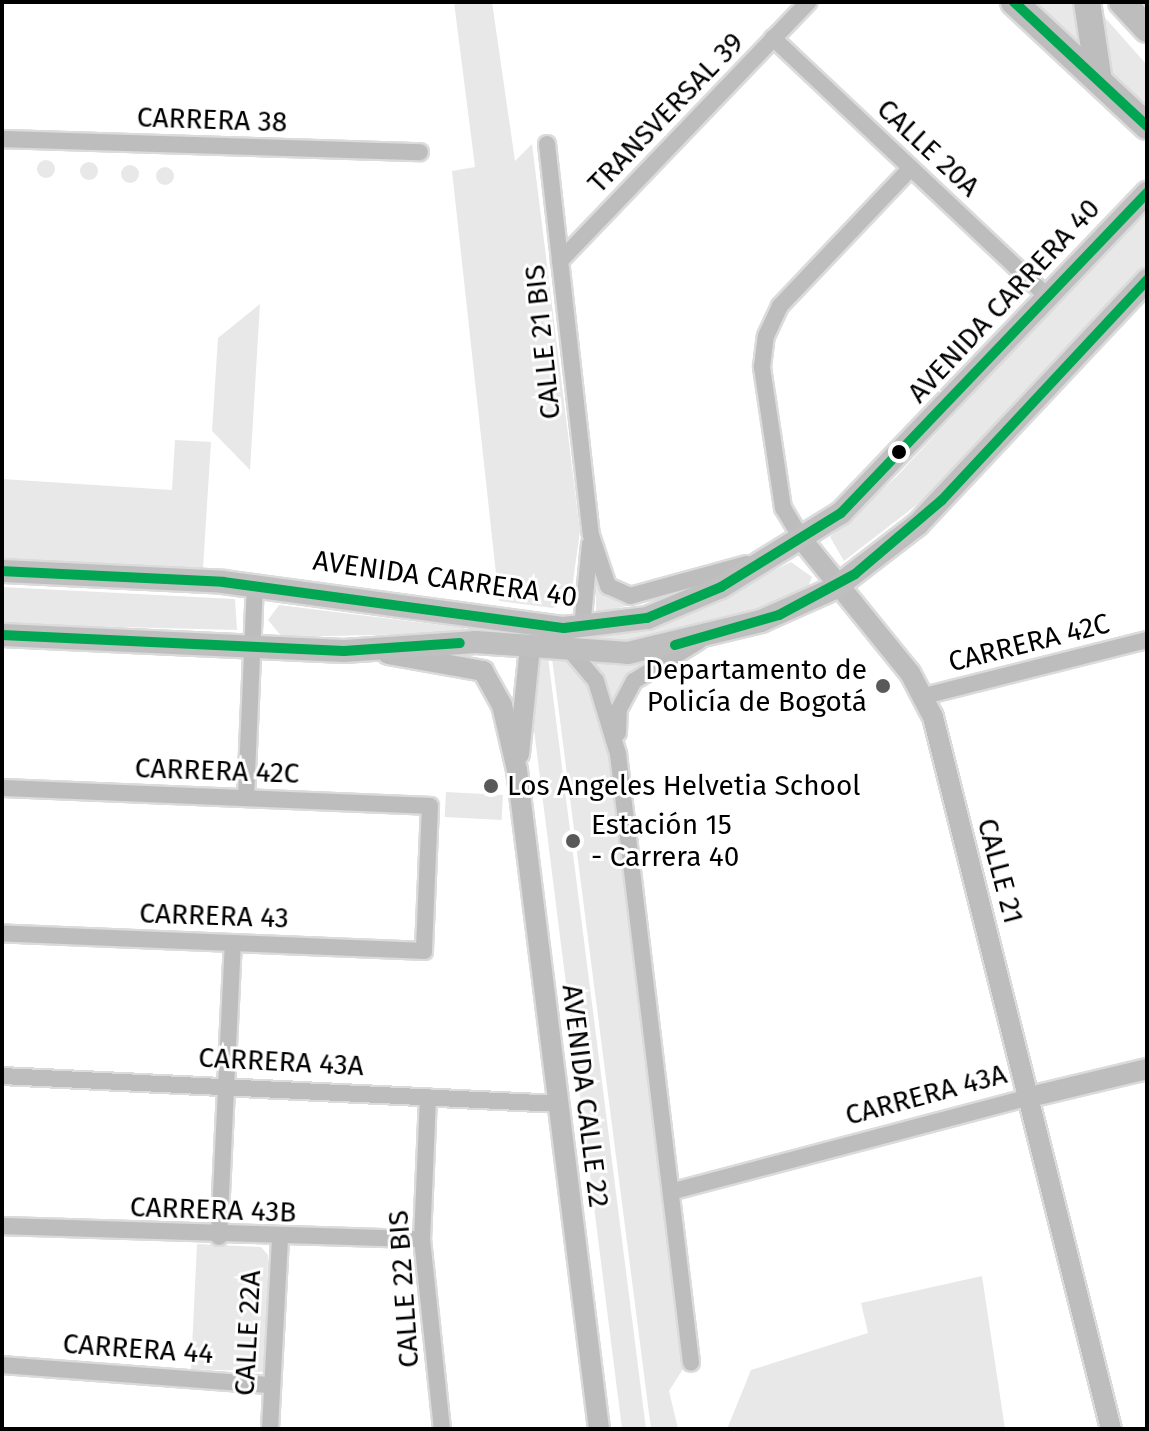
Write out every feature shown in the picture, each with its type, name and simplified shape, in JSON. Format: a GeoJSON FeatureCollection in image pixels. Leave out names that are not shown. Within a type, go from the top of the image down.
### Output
{"type":"FeatureCollection","features":[{"type":"Feature","properties":{"kind":"highway"},"geometry":{"type":"LineString","coordinates":[[1014,2],[1147,126]]}},
{"type":"Feature","properties":{"kind":"highway"},"geometry":{"type":"LineString","coordinates":[[1087,2],[1099,81]]}},
{"type":"Feature","properties":{"kind":"highway"},"geometry":{"type":"LineString","coordinates":[[1122,2],[1147,29]]}},
{"type":"Feature","properties":{"kind":"main road","name":"AVENIDA CARRERA 40"},"geometry":{"type":"LineString","coordinates":[[2,571],[255,585],[582,628],[675,608],[795,546],[897,460],[1047,296],[1147,193]]}},
{"type":"Feature","properties":{"kind":"main road","name":"AVENIDA CARRERA 40"},"geometry":{"type":"LineString","coordinates":[[2,635],[368,651],[530,647],[652,651],[707,636],[835,588],[942,500],[1147,280]]}},
{"type":"Feature","properties":{"kind":"street","name":"TRANSVERSAL 39"},"geometry":{"type":"LineString","coordinates":[[560,261],[808,2]]}},
{"type":"Feature","properties":{"kind":"street","name":"CALLE 20A"},"geometry":{"type":"LineString","coordinates":[[773,38],[1047,296]]}},
{"type":"Feature","properties":{"kind":"street","name":"CARRERA 38"},"geometry":{"type":"LineString","coordinates":[[2,139],[420,152]]}},
{"type":"Feature","properties":{"kind":"street","name":"CALLE 21 BIS"},"geometry":{"type":"LineString","coordinates":[[547,144],[591,535],[608,586],[630,596],[795,546]]}},
{"type":"Feature","properties":{"kind":"street","name":"CALLE 21"},"geometry":{"type":"LineString","coordinates":[[911,168],[780,306],[762,367],[783,508],[795,546],[835,588],[924,696],[1030,1097],[1111,1429]]}},
{"type":"Feature","properties":{"kind":"street","name":"CALLE 21 BIS"},"geometry":{"type":"LineString","coordinates":[[582,628],[591,535]]}},
{"type":"Feature","properties":{"kind":"street"},"geometry":{"type":"LineString","coordinates":[[246,798],[255,585]]}},
{"type":"Feature","properties":{"kind":"street"},"geometry":{"type":"LineString","coordinates":[[618,754],[626,691],[707,636]]}},
{"type":"Feature","properties":{"kind":"street","name":"CARRERA 42C"},"geometry":{"type":"LineString","coordinates":[[924,696],[1147,640]]}},
{"type":"Feature","properties":{"kind":"street","name":"AVENIDA CALLE 22"},"geometry":{"type":"LineString","coordinates":[[517,770],[530,647]]}},
{"type":"Feature","properties":{"kind":"street"},"geometry":{"type":"LineString","coordinates":[[570,650],[596,681],[618,754],[674,1191],[691,1363]]}},
{"type":"Feature","properties":{"kind":"street","name":"AVENIDA CALLE 22"},"geometry":{"type":"LineString","coordinates":[[368,651],[488,674],[517,770],[599,1429]]}},
{"type":"Feature","properties":{"kind":"street","name":"CARRERA 42C"},"geometry":{"type":"LineString","coordinates":[[2,788],[430,806],[424,951]]}},
{"type":"Feature","properties":{"kind":"street","name":"CARRERA 43"},"geometry":{"type":"LineString","coordinates":[[2,933],[424,951]]}},
{"type":"Feature","properties":{"kind":"street"},"geometry":{"type":"LineString","coordinates":[[219,1237],[233,943]]}},
{"type":"Feature","properties":{"kind":"street","name":"CARRERA 43A"},"geometry":{"type":"LineString","coordinates":[[674,1191],[1147,1069]]}},
{"type":"Feature","properties":{"kind":"street","name":"CARRERA 43A"},"geometry":{"type":"LineString","coordinates":[[2,1076],[558,1104]]}},
{"type":"Feature","properties":{"kind":"street","name":"CALLE 22 BIS"},"geometry":{"type":"LineString","coordinates":[[428,1097],[422,1239],[442,1429]]}},
{"type":"Feature","properties":{"kind":"street","name":"CARRERA 43B"},"geometry":{"type":"LineString","coordinates":[[2,1226],[280,1240],[422,1239]]}},
{"type":"Feature","properties":{"kind":"street","name":"CALLE 22A"},"geometry":{"type":"LineString","coordinates":[[270,1429],[280,1240]]}},
{"type":"Feature","properties":{"kind":"street","name":"CARRERA 44"},"geometry":{"type":"LineString","coordinates":[[2,1365],[270,1385]]}},
{"type":"Feature","properties":{"kind":"shaded area"},"geometry":{"type":"Polygon","coordinates":[[[454,2],[492,2],[515,161],[532,144],[580,531],[571,596],[553,608],[499,601],[452,171],[475,167],[454,2]]]}},
{"type":"Feature","properties":{"kind":"shaded area"},"geometry":{"type":"Polygon","coordinates":[[[1025,2],[1079,2],[1076,51],[1025,2]]]}},
{"type":"Feature","properties":{"kind":"shaded area"},"geometry":{"type":"Polygon","coordinates":[[[1100,12],[1147,65],[1147,117],[1105,65],[1100,12]]]}},
{"type":"Feature","properties":{"kind":"shaded area"},"geometry":{"type":"Polygon","coordinates":[[[46,160],[55,169],[46,178],[37,169],[46,160]]]}},
{"type":"Feature","properties":{"kind":"shaded area"},"geometry":{"type":"Polygon","coordinates":[[[89,162],[98,171],[89,180],[80,171],[89,162]]]}},
{"type":"Feature","properties":{"kind":"shaded area"},"geometry":{"type":"Polygon","coordinates":[[[130,165],[139,174],[130,183],[121,174],[130,165]]]}},
{"type":"Feature","properties":{"kind":"shaded area"},"geometry":{"type":"Polygon","coordinates":[[[165,167],[174,176],[165,185],[156,176],[165,167]]]}},
{"type":"Feature","properties":{"kind":"shaded area"},"geometry":{"type":"Polygon","coordinates":[[[1147,208],[1147,264],[932,493],[844,561],[830,537],[896,477],[1147,208]]]}},
{"type":"Feature","properties":{"kind":"shaded area"},"geometry":{"type":"Polygon","coordinates":[[[260,304],[250,470],[212,431],[218,338],[260,304]]]}},
{"type":"Feature","properties":{"kind":"shaded area"},"geometry":{"type":"Polygon","coordinates":[[[175,440],[211,442],[203,568],[2,558],[2,479],[172,490],[175,440]]]}},
{"type":"Feature","properties":{"kind":"shaded area"},"geometry":{"type":"Polygon","coordinates":[[[596,560],[609,592],[678,590],[596,615],[596,560]]]}},
{"type":"Feature","properties":{"kind":"shaded area"},"geometry":{"type":"Polygon","coordinates":[[[791,562],[812,577],[806,592],[723,622],[627,642],[570,638],[665,623],[791,562]]]}},
{"type":"Feature","properties":{"kind":"shaded area"},"geometry":{"type":"Polygon","coordinates":[[[2,587],[235,599],[237,630],[2,624],[2,587]]]}},
{"type":"Feature","properties":{"kind":"shaded area"},"geometry":{"type":"Polygon","coordinates":[[[279,605],[465,628],[464,633],[282,637],[268,620],[279,605]]]}},
{"type":"Feature","properties":{"kind":"shaded area"},"geometry":{"type":"Polygon","coordinates":[[[540,657],[548,657],[646,1429],[622,1429],[531,706],[531,667],[540,657]]]}},
{"type":"Feature","properties":{"kind":"shaded area"},"geometry":{"type":"Polygon","coordinates":[[[552,658],[584,667],[607,744],[683,1369],[669,1391],[678,1429],[651,1429],[552,658]]]}},
{"type":"Feature","properties":{"kind":"shaded area"},"geometry":{"type":"Polygon","coordinates":[[[591,660],[648,660],[627,676],[613,709],[591,660]]]}},
{"type":"Feature","properties":{"kind":"shaded area"},"geometry":{"type":"Polygon","coordinates":[[[446,792],[503,795],[502,820],[445,817],[446,792]]]}},
{"type":"Feature","properties":{"kind":"shaded area"},"geometry":{"type":"Polygon","coordinates":[[[197,1244],[261,1247],[268,1255],[266,1372],[191,1369],[197,1244]]]}},
{"type":"Feature","properties":{"kind":"shaded area"},"geometry":{"type":"Polygon","coordinates":[[[982,1276],[1005,1429],[727,1429],[751,1370],[868,1333],[861,1303],[982,1276]]]}},
{"type":"Feature","properties":{"kind":"transit line"},"geometry":{"type":"LineString","coordinates":[[1014,2],[1147,126]]}},
{"type":"Feature","properties":{"kind":"transit line"},"geometry":{"type":"LineString","coordinates":[[2,571],[223,582],[564,628],[647,618],[721,587],[841,513],[1147,193]]}},
{"type":"Feature","properties":{"kind":"transit line"},"geometry":{"type":"LineString","coordinates":[[675,645],[779,615],[855,574],[942,500],[1147,280]]}},
{"type":"Feature","properties":{"kind":"transit line"},"geometry":{"type":"LineString","coordinates":[[2,635],[344,651],[460,643]]}},
{"type":"Feature","properties":{"kind":"place","name":"Departamento de Policía de Bogotá"},"geometry":{"type":"Point","coordinates":[883,686]}},
{"type":"Feature","properties":{"kind":"place","name":"Los Angeles Helvetia School"},"geometry":{"type":"Point","coordinates":[491,786]}},
{"type":"Feature","properties":{"kind":"place","name":"Estación 15 - Carrera 40"},"geometry":{"type":"Point","coordinates":[573,841]}}]}
